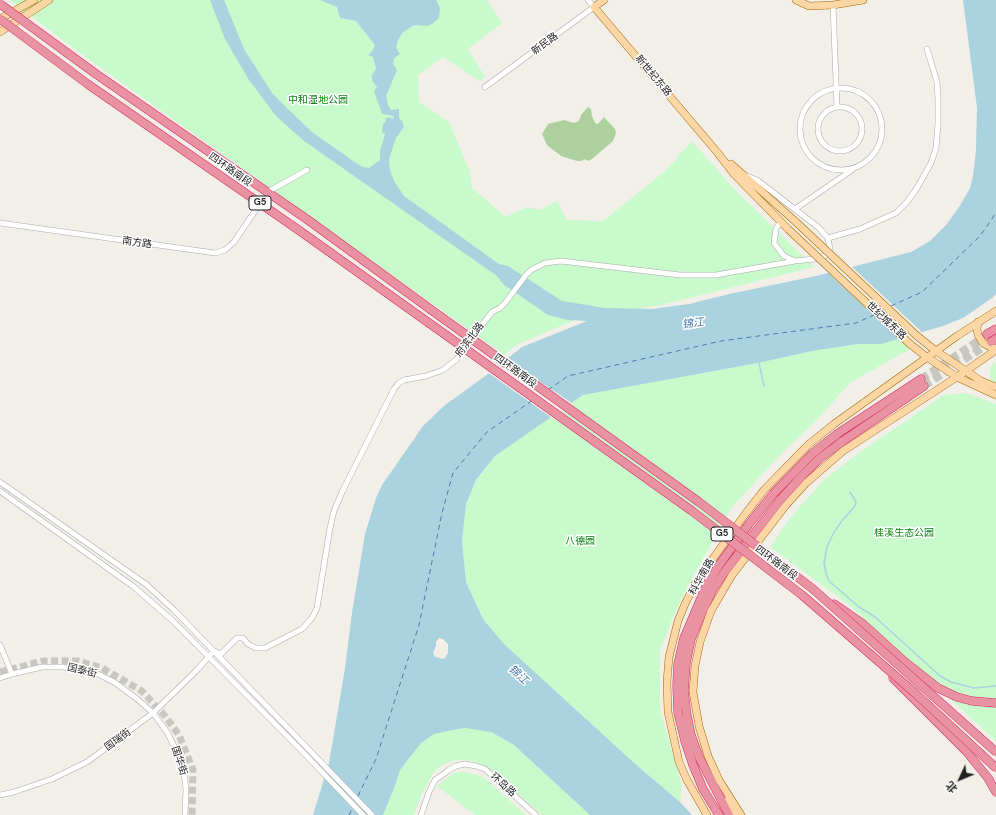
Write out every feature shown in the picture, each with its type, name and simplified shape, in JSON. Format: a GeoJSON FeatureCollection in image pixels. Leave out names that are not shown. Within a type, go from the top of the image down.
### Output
{"type":"FeatureCollection","features":[{"type":"Feature","properties":{"kind":"highway","name":"四环路南段"},"geometry":{"type":"LineString","coordinates":[[0,4],[96,74],[308,220],[699,502],[813,589],[996,752]]}},
{"type":"Feature","properties":{"kind":"highway","name":"四环路南段"},"geometry":{"type":"LineString","coordinates":[[0,19],[89,86],[300,231],[692,511],[802,595],[915,693],[996,768]]}},
{"type":"Feature","properties":{"kind":"highway"},"geometry":{"type":"LineString","coordinates":[[993,342],[996,329]]}},
{"type":"Feature","properties":{"kind":"highway","name":"科华南路"},"geometry":{"type":"LineString","coordinates":[[719,815],[703,789],[685,741],[678,713],[678,664],[684,638],[707,584],[719,565],[768,500],[813,453],[837,434],[922,383],[842,441],[819,460],[781,499],[713,589],[691,639],[686,663],[684,691],[691,735],[699,757],[729,815]]}},
{"type":"Feature","properties":{"kind":"highway"},"geometry":{"type":"LineString","coordinates":[[813,589],[863,624],[905,662],[938,688],[957,697],[972,701],[996,703]]}},
{"type":"Feature","properties":{"kind":"highway"},"geometry":{"type":"LineString","coordinates":[[866,650],[915,701],[966,750],[988,778],[996,792]]}},
{"type":"Feature","properties":{"kind":"main road"},"geometry":{"type":"LineString","coordinates":[[0,19],[34,0]]}},
{"type":"Feature","properties":{"kind":"main road"},"geometry":{"type":"LineString","coordinates":[[0,32],[49,0]]}},
{"type":"Feature","properties":{"kind":"main road","name":"新民路"},"geometry":{"type":"LineString","coordinates":[[594,7],[604,0]]}},
{"type":"Feature","properties":{"kind":"main road"},"geometry":{"type":"LineString","coordinates":[[796,0],[809,6],[832,5],[863,0]]}},
{"type":"Feature","properties":{"kind":"main road","name":"新世纪东路"},"geometry":{"type":"LineString","coordinates":[[594,7],[718,152],[734,174],[788,230]]}},
{"type":"Feature","properties":{"kind":"main road","name":"新世纪东路"},"geometry":{"type":"LineString","coordinates":[[718,152],[796,222]]}},
{"type":"Feature","properties":{"kind":"main road","name":"世纪城东路"},"geometry":{"type":"LineString","coordinates":[[796,222],[917,336],[936,351],[981,381],[996,387]]}},
{"type":"Feature","properties":{"kind":"main road","name":"世纪城东路"},"geometry":{"type":"LineString","coordinates":[[788,230],[910,344],[957,377],[996,395]]}},
{"type":"Feature","properties":{"kind":"main road"},"geometry":{"type":"LineString","coordinates":[[707,815],[687,780],[679,762],[668,712],[667,682],[670,651],[674,633],[685,604],[696,582],[764,490],[808,446],[834,424],[957,336],[996,311]]}},
{"type":"Feature","properties":{"kind":"main road"},"geometry":{"type":"LineString","coordinates":[[978,322],[978,335],[983,344],[992,348],[993,342]]}},
{"type":"Feature","properties":{"kind":"main road"},"geometry":{"type":"LineString","coordinates":[[741,815],[719,780],[708,756],[699,726],[693,692],[694,666],[700,642],[711,611],[732,575],[786,505],[806,483],[843,451],[966,371],[993,342]]}},
{"type":"Feature","properties":{"kind":"main road"},"geometry":{"type":"LineString","coordinates":[[819,460],[843,451]]}},
{"type":"Feature","properties":{"kind":"main road"},"geometry":{"type":"LineString","coordinates":[[707,584],[721,548]]}},
{"type":"Feature","properties":{"kind":"main road"},"geometry":{"type":"LineString","coordinates":[[712,783],[721,793],[734,815]]}},
{"type":"Feature","properties":{"kind":"main road"},"geometry":{"type":"LineString","coordinates":[[703,789],[715,815]]}},
{"type":"Feature","properties":{"kind":"street","name":"新世纪东路"},"geometry":{"type":"LineString","coordinates":[[588,0],[594,7]]}},
{"type":"Feature","properties":{"kind":"street"},"geometry":{"type":"LineString","coordinates":[[832,5],[837,107]]}},
{"type":"Feature","properties":{"kind":"street","name":"新民路"},"geometry":{"type":"LineString","coordinates":[[485,87],[594,7]]}},
{"type":"Feature","properties":{"kind":"street"},"geometry":{"type":"LineString","coordinates":[[828,238],[860,228],[896,213],[907,202],[917,188],[931,163],[936,148],[938,100],[936,82],[927,49]]}},
{"type":"Feature","properties":{"kind":"street"},"geometry":{"type":"LineString","coordinates":[[795,209],[854,168],[867,161],[876,151],[881,138],[882,124],[878,110],[870,99],[858,91],[844,87],[830,89],[817,95],[808,104],[802,115],[799,128],[801,141],[807,153],[816,162],[828,168],[841,170],[854,168]]}},
{"type":"Feature","properties":{"kind":"street"},"geometry":{"type":"LineString","coordinates":[[837,107],[851,110],[860,121],[862,128],[858,141],[848,150],[833,150],[826,146],[819,134],[818,127],[820,120],[831,109],[837,107]]}},
{"type":"Feature","properties":{"kind":"street"},"geometry":{"type":"LineString","coordinates":[[271,190],[307,170]]}},
{"type":"Feature","properties":{"kind":"street","name":"新世纪东路"},"geometry":{"type":"LineString","coordinates":[[743,175],[757,180],[818,227],[828,238]]}},
{"type":"Feature","properties":{"kind":"street","name":"南方路"},"geometry":{"type":"LineString","coordinates":[[0,223],[215,254],[225,250],[234,242],[255,211]]}},
{"type":"Feature","properties":{"kind":"street"},"geometry":{"type":"LineString","coordinates":[[780,222],[776,229],[774,243],[784,256],[795,261]]}},
{"type":"Feature","properties":{"kind":"street","name":"府滨北路"},"geometry":{"type":"LineString","coordinates":[[214,651],[221,654],[237,638],[243,638],[248,644],[256,648],[265,648],[302,629],[312,618],[317,608],[334,511],[394,389],[404,380],[435,373],[450,364],[465,349],[492,312],[500,308],[511,296],[526,275],[537,266],[545,263],[561,261],[634,270],[716,275],[795,261],[815,260],[827,255],[830,249],[828,238]]}},
{"type":"Feature","properties":{"kind":"street"},"geometry":{"type":"LineString","coordinates":[[0,482],[147,585],[174,610],[372,815]]}},
{"type":"Feature","properties":{"kind":"street"},"geometry":{"type":"LineString","coordinates":[[0,491],[134,587],[173,621],[209,656],[363,815]]}},
{"type":"Feature","properties":{"kind":"street"},"geometry":{"type":"LineString","coordinates":[[0,645],[12,674]]}},
{"type":"Feature","properties":{"kind":"street","name":"国瑞街"},"geometry":{"type":"LineString","coordinates":[[0,795],[52,779],[87,762],[153,713],[183,685],[214,651]]}},
{"type":"Feature","properties":{"kind":"street","name":"国泰街"},"geometry":{"type":"LineString","coordinates":[[0,678],[42,667],[63,667],[91,672],[114,682],[153,713]]}},
{"type":"Feature","properties":{"kind":"street","name":"国华街"},"geometry":{"type":"LineString","coordinates":[[153,713],[167,732],[176,750],[184,773],[186,789],[185,815]]}},
{"type":"Feature","properties":{"kind":"street","name":"环岛路"},"geometry":{"type":"LineString","coordinates":[[421,815],[435,780],[456,766],[464,764],[485,769],[536,815]]}},
{"type":"Feature","properties":{"kind":"green space","name":"中和湿地公园"},"geometry":{"type":"Polygon","coordinates":[[[10,0],[487,0],[502,23],[468,49],[485,77],[479,81],[443,57],[418,75],[419,102],[449,122],[470,172],[472,188],[506,217],[527,207],[540,210],[557,201],[567,220],[603,221],[665,171],[692,141],[734,189],[814,267],[661,305],[582,317],[518,344],[504,355],[87,58],[10,0]]]}},
{"type":"Feature","properties":{"kind":"green space"},"geometry":{"type":"Polygon","coordinates":[[[588,107],[591,109],[595,123],[598,124],[604,117],[615,129],[616,133],[613,141],[589,161],[584,159],[582,161],[577,161],[561,156],[547,145],[542,134],[548,124],[564,120],[574,123],[579,121],[581,115],[588,107]]]}},
{"type":"Feature","properties":{"kind":"green space","name":"八德园"},"geometry":{"type":"Polygon","coordinates":[[[901,338],[909,350],[851,382],[812,425],[783,452],[731,508],[688,586],[673,617],[660,651],[660,710],[682,786],[680,802],[633,762],[503,643],[483,619],[466,582],[462,541],[466,504],[476,481],[495,456],[583,395],[758,363],[812,351],[858,344],[881,344],[901,338]]]}},
{"type":"Feature","properties":{"kind":"green space"},"geometry":{"type":"Polygon","coordinates":[[[996,362],[996,383],[990,378],[990,367],[996,362]]]}},
{"type":"Feature","properties":{"kind":"green space","name":"桂溪生态公园"},"geometry":{"type":"Polygon","coordinates":[[[966,393],[996,404],[996,741],[848,604],[770,547],[794,513],[824,480],[857,454],[944,395],[966,393]]]}},
{"type":"Feature","properties":{"kind":"green space"},"geometry":{"type":"Polygon","coordinates":[[[465,728],[491,732],[514,745],[590,815],[542,815],[491,770],[473,761],[454,760],[442,765],[434,772],[422,793],[414,815],[383,815],[400,770],[421,743],[434,734],[465,728]]]}},
{"type":"Feature","properties":{"kind":"green space"},"geometry":{"type":"Polygon","coordinates":[[[463,772],[483,777],[526,815],[475,815],[437,786],[454,773],[463,772]]]}},
{"type":"Feature","properties":{"kind":"water","name":"锦江"},"geometry":{"type":"Polygon","coordinates":[[[210,0],[224,0],[244,49],[272,93],[312,132],[356,163],[363,167],[369,168],[380,160],[380,151],[385,134],[382,132],[383,124],[386,122],[385,119],[388,117],[394,119],[393,116],[382,114],[374,91],[377,87],[372,80],[372,75],[376,69],[373,57],[368,55],[373,50],[375,45],[356,21],[340,18],[337,7],[320,0],[436,0],[440,8],[439,18],[427,26],[414,25],[403,32],[398,40],[396,48],[400,54],[394,58],[393,64],[397,70],[386,96],[391,110],[399,109],[399,118],[404,127],[396,138],[389,159],[390,170],[394,181],[404,196],[499,264],[508,266],[562,301],[605,308],[652,309],[689,304],[816,276],[911,252],[930,241],[947,224],[961,204],[970,188],[973,176],[976,150],[977,108],[963,0],[996,0],[996,294],[992,298],[963,318],[943,326],[881,344],[858,344],[812,351],[758,363],[583,395],[495,456],[476,480],[466,504],[462,541],[466,582],[483,619],[503,643],[633,762],[680,802],[692,815],[590,815],[514,745],[491,732],[465,728],[434,734],[421,743],[400,770],[383,815],[313,815],[329,763],[365,534],[376,498],[382,485],[423,426],[445,405],[522,347],[587,321],[568,320],[548,315],[503,284],[497,276],[304,141],[276,116],[249,80],[225,39],[210,0]],[[439,638],[436,642],[433,653],[435,657],[444,659],[448,653],[448,644],[443,639],[439,638]]]}},
{"type":"Feature","properties":{"kind":"pier"},"geometry":{"type":"Polygon","coordinates":[[[850,265],[921,331],[917,336],[901,340],[826,271],[850,265]]]}},
{"type":"Feature","properties":{"kind":"pier"},"geometry":{"type":"Polygon","coordinates":[[[505,358],[573,404],[552,418],[487,372],[505,358]]]}},
{"type":"Feature","properties":{"kind":"waterway"},"geometry":{"type":"LineString","coordinates":[[759,363],[764,386]]}},
{"type":"Feature","properties":{"kind":"waterway"},"geometry":{"type":"LineString","coordinates":[[850,492],[856,502],[855,506],[841,522],[827,547],[824,563],[829,581],[859,607],[875,617],[940,676],[951,682],[974,688],[996,686]]}},
{"type":"Feature","properties":{"kind":"ferry route"},"geometry":{"type":"LineString","coordinates":[[891,306],[922,292],[980,236],[996,213]]}},
{"type":"Feature","properties":{"kind":"ferry route"},"geometry":{"type":"LineString","coordinates":[[548,390],[568,376],[721,341],[856,323],[874,315]]}},
{"type":"Feature","properties":{"kind":"ferry route"},"geometry":{"type":"LineString","coordinates":[[358,796],[376,759],[419,625],[442,513],[453,473],[487,432],[533,400]]}},
{"type":"Feature","properties":{"kind":"ferry route"},"geometry":{"type":"LineString","coordinates":[[349,815],[353,807]]}},
{"type":"Feature","properties":{"kind":"tunnel"},"geometry":{"type":"LineString","coordinates":[[255,211],[270,191]]}},
{"type":"Feature","properties":{"kind":"tunnel"},"geometry":{"type":"LineString","coordinates":[[921,379],[987,335]]}},
{"type":"Feature","properties":{"kind":"tunnel"},"geometry":{"type":"LineString","coordinates":[[924,386],[991,342]]}},
{"type":"Feature","properties":{"kind":"tunnel"},"geometry":{"type":"LineString","coordinates":[[0,672],[43,661],[78,661],[102,668],[142,691],[165,716],[179,735],[193,770],[192,815]]}}]}
